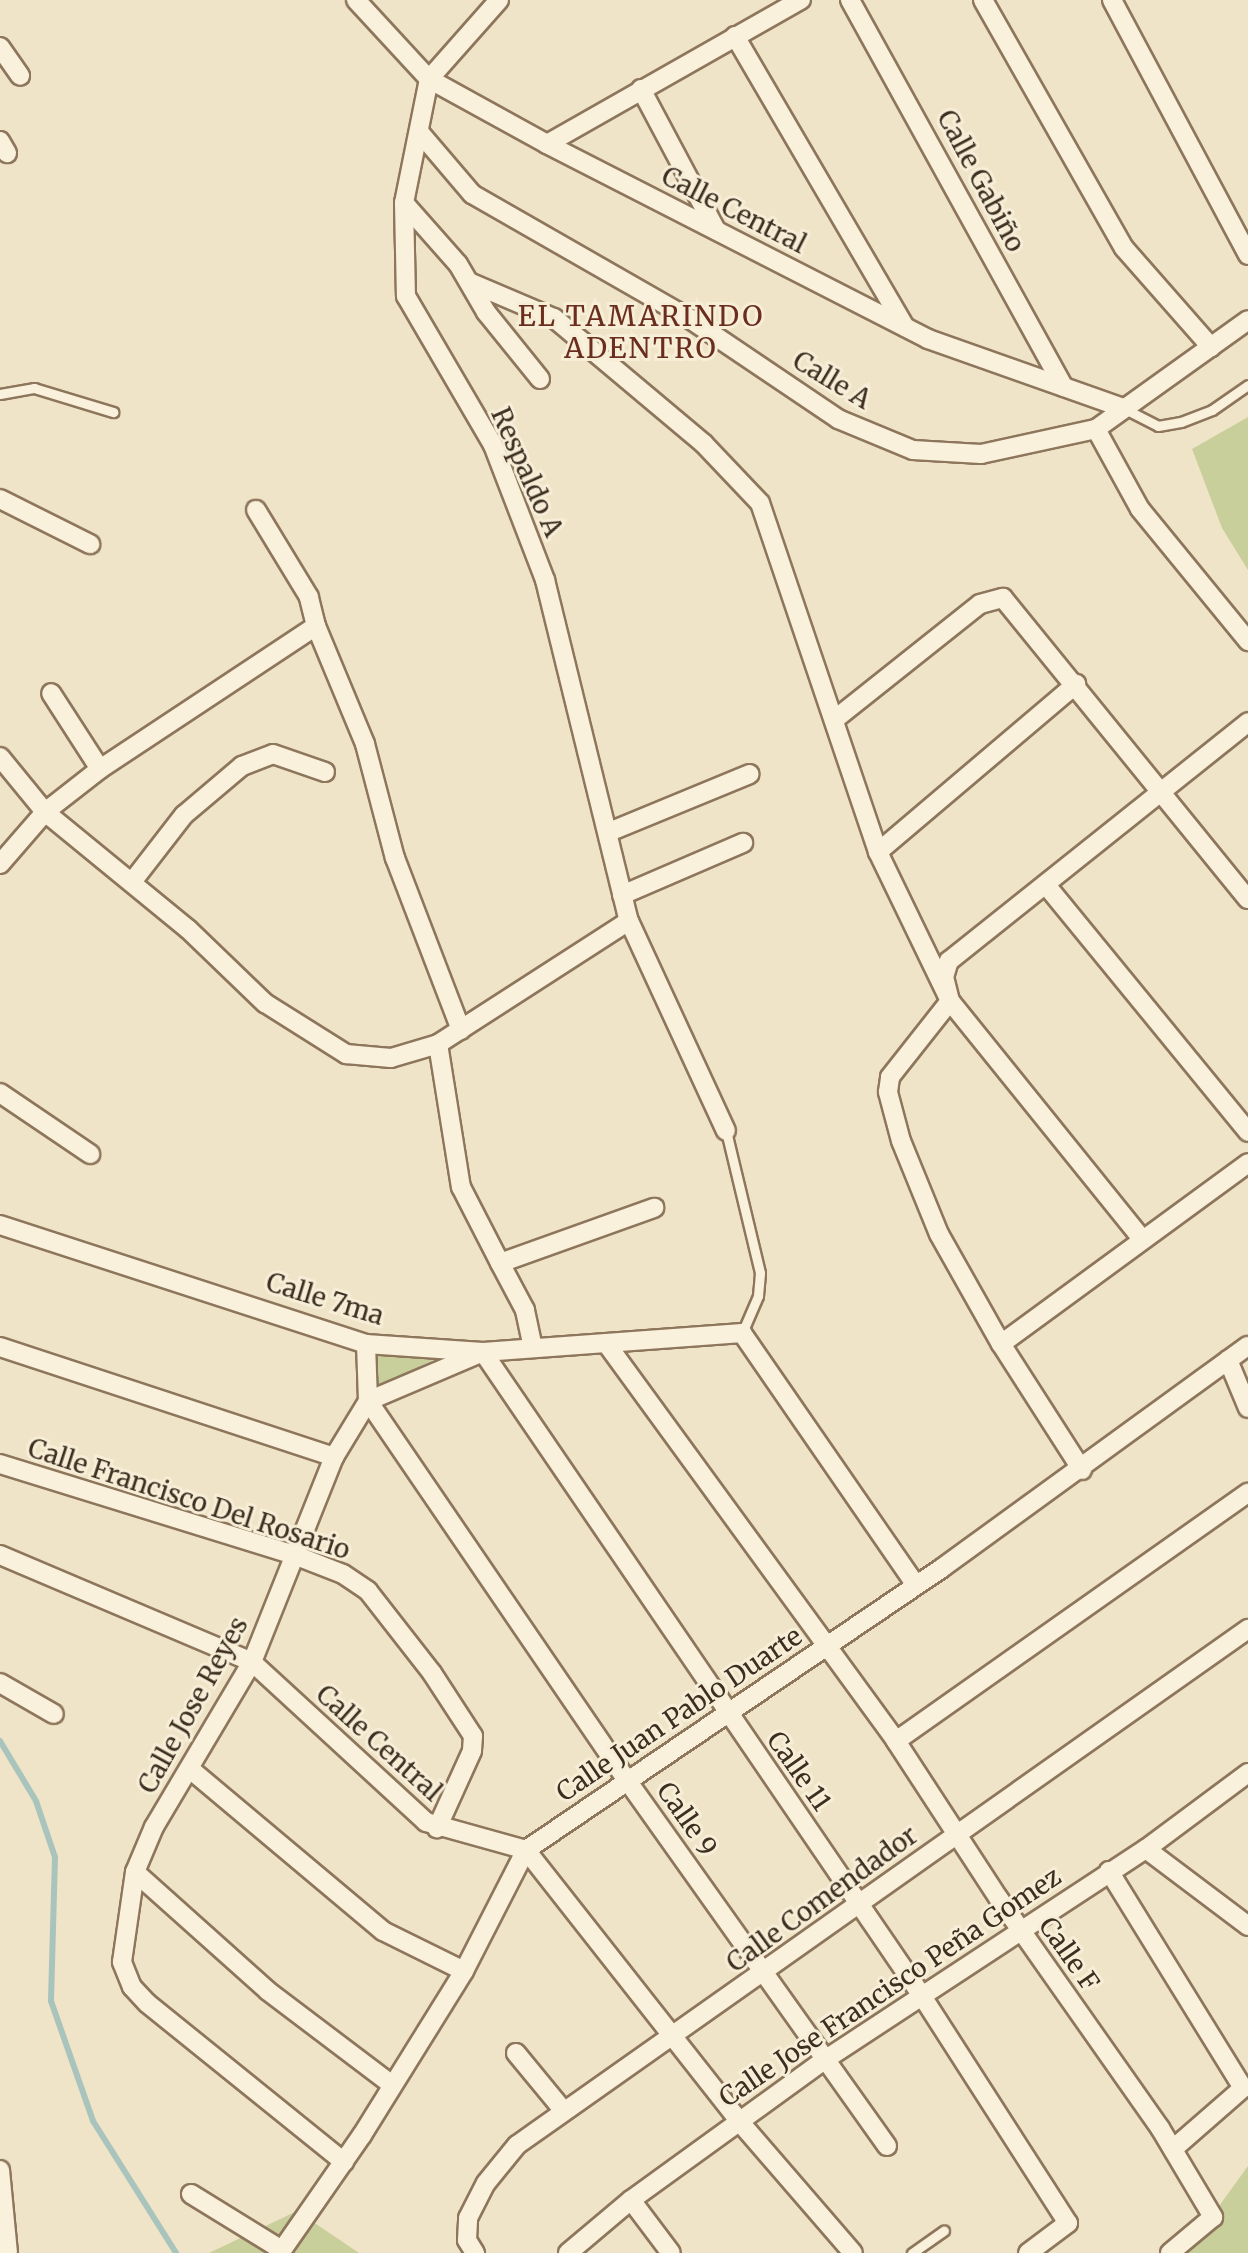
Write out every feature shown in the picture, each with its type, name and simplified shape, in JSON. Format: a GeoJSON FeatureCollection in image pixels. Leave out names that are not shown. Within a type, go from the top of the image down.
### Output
{"type":"FeatureCollection","features":[{"type":"Feature","properties":{"kind":"street","name":"Calle Central"},"geometry":{"type":"LineString","coordinates":[[356,0],[429,79],[547,144],[905,327],[1123,408]]}},
{"type":"Feature","properties":{"kind":"street"},"geometry":{"type":"LineString","coordinates":[[429,79],[499,0]]}},
{"type":"Feature","properties":{"kind":"street"},"geometry":{"type":"LineString","coordinates":[[547,144],[801,0]]}},
{"type":"Feature","properties":{"kind":"street","name":"Calle Gabiño"},"geometry":{"type":"LineString","coordinates":[[850,0],[1064,387]]}},
{"type":"Feature","properties":{"kind":"street"},"geometry":{"type":"LineString","coordinates":[[983,0],[1124,248],[1211,347]]}},
{"type":"Feature","properties":{"kind":"street"},"geometry":{"type":"LineString","coordinates":[[1112,0],[1248,255]]}},
{"type":"Feature","properties":{"kind":"street"},"geometry":{"type":"LineString","coordinates":[[735,36],[905,327]]}},
{"type":"Feature","properties":{"kind":"street"},"geometry":{"type":"LineString","coordinates":[[0,47],[20,76]]}},
{"type":"Feature","properties":{"kind":"street","name":"Respaldo A"},"geometry":{"type":"LineString","coordinates":[[429,79],[421,134],[404,203],[406,296],[493,445],[545,580],[629,921],[726,1131]]}},
{"type":"Feature","properties":{"kind":"street"},"geometry":{"type":"LineString","coordinates":[[641,89],[716,230]]}},
{"type":"Feature","properties":{"kind":"street","name":"Calle A"},"geometry":{"type":"LineString","coordinates":[[421,134],[472,194],[690,319],[838,419],[913,450],[981,454],[1096,429]]}},
{"type":"Feature","properties":{"kind":"street"},"geometry":{"type":"LineString","coordinates":[[404,203],[469,282],[486,312],[540,379]]}},
{"type":"Feature","properties":{"kind":"street"},"geometry":{"type":"LineString","coordinates":[[469,282],[554,318],[704,444],[760,503],[878,852],[950,1001],[1141,1238]]}},
{"type":"Feature","properties":{"kind":"street"},"geometry":{"type":"LineString","coordinates":[[1248,320],[1096,429],[1140,509],[1248,641]]}},
{"type":"Feature","properties":{"kind":"street"},"geometry":{"type":"LineString","coordinates":[[0,499],[90,544]]}},
{"type":"Feature","properties":{"kind":"street"},"geometry":{"type":"LineString","coordinates":[[256,510],[309,597],[316,626],[365,744],[395,858],[461,1030]]}},
{"type":"Feature","properties":{"kind":"street"},"geometry":{"type":"LineString","coordinates":[[834,720],[980,604],[1003,598],[1163,788],[1248,899]]}},
{"type":"Feature","properties":{"kind":"street"},"geometry":{"type":"LineString","coordinates":[[0,864],[45,812],[100,769],[316,626]]}},
{"type":"Feature","properties":{"kind":"street"},"geometry":{"type":"LineString","coordinates":[[878,852],[1076,684]]}},
{"type":"Feature","properties":{"kind":"street"},"geometry":{"type":"LineString","coordinates":[[51,693],[100,769]]}},
{"type":"Feature","properties":{"kind":"street"},"geometry":{"type":"LineString","coordinates":[[950,1001],[944,977],[949,961],[1248,722]]}},
{"type":"Feature","properties":{"kind":"street"},"geometry":{"type":"LineString","coordinates":[[132,882],[184,815],[242,766],[273,754],[325,772]]}},
{"type":"Feature","properties":{"kind":"street"},"geometry":{"type":"LineString","coordinates":[[0,757],[45,812],[132,882],[265,1003],[346,1054],[391,1058],[438,1044],[629,921]]}},
{"type":"Feature","properties":{"kind":"street"},"geometry":{"type":"LineString","coordinates":[[609,832],[750,774]]}},
{"type":"Feature","properties":{"kind":"street"},"geometry":{"type":"LineString","coordinates":[[622,895],[743,843]]}},
{"type":"Feature","properties":{"kind":"street"},"geometry":{"type":"LineString","coordinates":[[1046,885],[1248,1132]]}},
{"type":"Feature","properties":{"kind":"street"},"geometry":{"type":"LineString","coordinates":[[950,1001],[890,1077],[888,1092],[901,1141],[939,1234],[1001,1344],[1082,1470]]}},
{"type":"Feature","properties":{"kind":"street"},"geometry":{"type":"LineString","coordinates":[[438,1044],[461,1187],[525,1310],[533,1348]]}},
{"type":"Feature","properties":{"kind":"street"},"geometry":{"type":"LineString","coordinates":[[0,1093],[90,1154]]}},
{"type":"Feature","properties":{"kind":"street"},"geometry":{"type":"LineString","coordinates":[[1001,1344],[1141,1238],[1248,1163]]}},
{"type":"Feature","properties":{"kind":"street"},"geometry":{"type":"LineString","coordinates":[[500,1263],[654,1208]]}},
{"type":"Feature","properties":{"kind":"street","name":"Calle 7ma"},"geometry":{"type":"LineString","coordinates":[[0,1225],[366,1344],[483,1352],[742,1333]]}},
{"type":"Feature","properties":{"kind":"street"},"geometry":{"type":"LineString","coordinates":[[742,1333],[916,1585]]}},
{"type":"Feature","properties":{"kind":"street","name":"Calle F"},"geometry":{"type":"LineString","coordinates":[[606,1343],[823,1647],[896,1741],[1019,1928],[1173,2149],[1213,2217],[1170,2253]]}},
{"type":"Feature","properties":{"kind":"street"},"geometry":{"type":"LineString","coordinates":[[366,1344],[368,1401],[483,1352]]}},
{"type":"Feature","properties":{"kind":"street","name":"Calle Juan Pablo Duarte"},"geometry":{"type":"LineString","coordinates":[[281,2251],[344,2162],[464,1971],[526,1850],[1082,1470],[1248,1346]]}},
{"type":"Feature","properties":{"kind":"street"},"geometry":{"type":"LineString","coordinates":[[0,1347],[334,1457]]}},
{"type":"Feature","properties":{"kind":"street","name":"Calle 11"},"geometry":{"type":"LineString","coordinates":[[483,1352],[922,1996],[1068,2223],[1028,2253]]}},
{"type":"Feature","properties":{"kind":"street"},"geometry":{"type":"LineString","coordinates":[[1228,1360],[1248,1408]]}},
{"type":"Feature","properties":{"kind":"street","name":"Calle Jose Reyes"},"geometry":{"type":"LineString","coordinates":[[344,2162],[147,2003],[132,1987],[122,1962],[135,1872],[252,1662],[297,1556],[334,1457],[368,1401]]}},
{"type":"Feature","properties":{"kind":"street","name":"Calle 9"},"geometry":{"type":"LineString","coordinates":[[368,1401],[628,1782],[823,2061],[887,2146]]}},
{"type":"Feature","properties":{"kind":"street","name":"Calle Francisco Del Rosario"},"geometry":{"type":"LineString","coordinates":[[0,1464],[297,1556],[343,1574],[368,1591],[432,1673],[473,1736],[472,1751],[437,1828]]}},
{"type":"Feature","properties":{"kind":"street"},"geometry":{"type":"LineString","coordinates":[[896,1741],[1248,1493]]}},
{"type":"Feature","properties":{"kind":"street","name":"Calle Central"},"geometry":{"type":"LineString","coordinates":[[0,1555],[252,1662],[437,1828],[526,1850]]}},
{"type":"Feature","properties":{"kind":"street","name":"Calle Comendador"},"geometry":{"type":"LineString","coordinates":[[471,2247],[468,2218],[486,2183],[517,2145],[563,2110],[765,1974],[956,1833],[1248,1629]]}},
{"type":"Feature","properties":{"kind":"street"},"geometry":{"type":"LineString","coordinates":[[0,1683],[54,1714]]}},
{"type":"Feature","properties":{"kind":"street"},"geometry":{"type":"LineString","coordinates":[[190,1769],[383,1931],[464,1971]]}},
{"type":"Feature","properties":{"kind":"street","name":"Calle Jose Francisco Peña Gomez"},"geometry":{"type":"LineString","coordinates":[[568,2253],[631,2200],[823,2061],[1019,1928],[1146,1849],[1248,1773]]}},
{"type":"Feature","properties":{"kind":"street"},"geometry":{"type":"LineString","coordinates":[[1146,1849],[1248,1926]]}},
{"type":"Feature","properties":{"kind":"street"},"geometry":{"type":"LineString","coordinates":[[526,1850],[739,2121],[853,2253]]}},
{"type":"Feature","properties":{"kind":"street"},"geometry":{"type":"LineString","coordinates":[[1109,1871],[1243,2088],[1173,2149]]}},
{"type":"Feature","properties":{"kind":"street"},"geometry":{"type":"LineString","coordinates":[[135,1872],[268,1991],[391,2084]]}},
{"type":"Feature","properties":{"kind":"street"},"geometry":{"type":"LineString","coordinates":[[516,2053],[563,2110]]}},
{"type":"Feature","properties":{"kind":"street"},"geometry":{"type":"LineString","coordinates":[[0,2170],[8,2253]]}},
{"type":"Feature","properties":{"kind":"street"},"geometry":{"type":"LineString","coordinates":[[191,2194],[281,2251]]}},
{"type":"Feature","properties":{"kind":"street"},"geometry":{"type":"LineString","coordinates":[[631,2200],[671,2253]]}},
{"type":"Feature","properties":{"kind":"lane"},"geometry":{"type":"LineString","coordinates":[[1123,408],[1158,426],[1181,422],[1212,410],[1248,385]]}},
{"type":"Feature","properties":{"kind":"lane"},"geometry":{"type":"LineString","coordinates":[[0,394],[34,388],[113,412]]}},
{"type":"Feature","properties":{"kind":"lane"},"geometry":{"type":"LineString","coordinates":[[726,1131],[760,1273],[758,1296],[742,1333]]}},
{"type":"Feature","properties":{"kind":"lane"},"geometry":{"type":"LineString","coordinates":[[912,2253],[944,2231]]}},
{"type":"Feature","properties":{"kind":"green space"},"geometry":{"type":"Polygon","coordinates":[[[1248,417],[1248,570],[1222,528],[1192,449],[1248,417]]]}},
{"type":"Feature","properties":{"kind":"green space"},"geometry":{"type":"Polygon","coordinates":[[[375,1354],[445,1354],[377,1388],[375,1354]]]}},
{"type":"Feature","properties":{"kind":"green space"},"geometry":{"type":"Polygon","coordinates":[[[1248,2166],[1248,2253],[1185,2253],[1248,2166]]]}},
{"type":"Feature","properties":{"kind":"green space"},"geometry":{"type":"Polygon","coordinates":[[[297,2211],[359,2253],[209,2253],[297,2211]]]}},
{"type":"Feature","properties":{"kind":"waterway"},"geometry":{"type":"LineString","coordinates":[[0,1741],[36,1801],[55,1857],[51,2001],[93,2121],[176,2253]]}},
{"type":"Feature","properties":{"kind":"district","name":"EL TAMARINDO ADENTRO"},"geometry":{"type":"Point","coordinates":[641,332]}}]}
